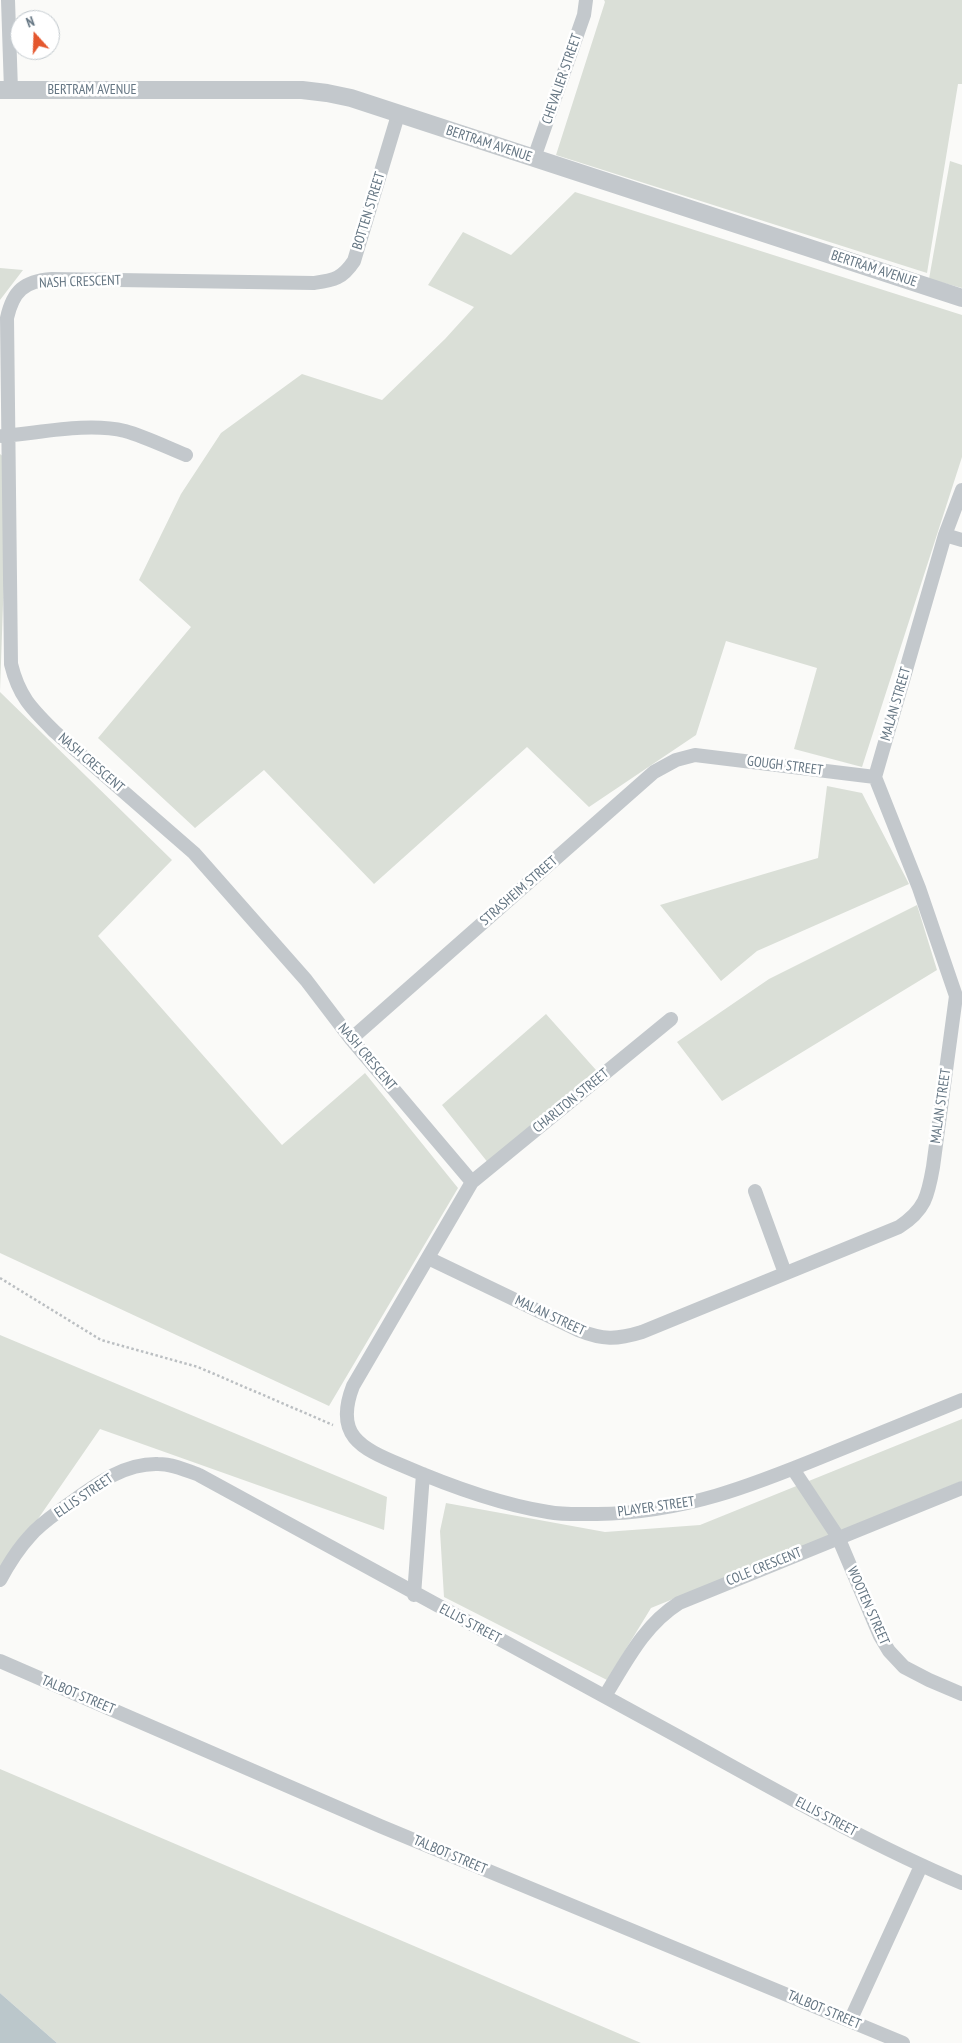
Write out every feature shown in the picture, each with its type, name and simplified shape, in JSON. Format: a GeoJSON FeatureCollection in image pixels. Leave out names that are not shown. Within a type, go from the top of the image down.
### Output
{"type":"FeatureCollection","features":[{"type":"Feature","properties":{"kind":"street"},"geometry":{"type":"LineString","coordinates":[[5,90],[8,0]]}},
{"type":"Feature","properties":{"kind":"street","name":"CHEVALIER STREET"},"geometry":{"type":"LineString","coordinates":[[534,158],[584,15],[586,0]]}},
{"type":"Feature","properties":{"kind":"street","name":"BERTRAM AVENUE"},"geometry":{"type":"LineString","coordinates":[[5,90],[302,90],[351,98],[962,298]]}},
{"type":"Feature","properties":{"kind":"street","name":"BOTTEN STREET"},"geometry":{"type":"LineString","coordinates":[[314,283],[333,280],[346,273],[354,261],[398,114]]}},
{"type":"Feature","properties":{"kind":"street","name":"NASH CRESCENT"},"geometry":{"type":"LineString","coordinates":[[314,283],[38,280],[17,292],[10,303],[7,318],[4,435],[11,664],[22,696],[34,712],[194,853],[306,980],[351,1039],[472,1182]]}},
{"type":"Feature","properties":{"kind":"street"},"geometry":{"type":"LineString","coordinates":[[4,435],[74,429],[111,429],[125,431],[186,454]]}},
{"type":"Feature","properties":{"kind":"street","name":"MALAN STREET"},"geometry":{"type":"LineString","coordinates":[[428,1258],[578,1330],[596,1337],[610,1339],[642,1332],[899,1227],[912,1218],[924,1205],[930,1188],[959,996],[875,777],[946,535],[962,490]]}},
{"type":"Feature","properties":{"kind":"street"},"geometry":{"type":"LineString","coordinates":[[946,535],[962,540]]}},
{"type":"Feature","properties":{"kind":"street","name":"STRASHEIM STREET"},"geometry":{"type":"LineString","coordinates":[[351,1039],[654,772],[676,760],[695,755]]}},
{"type":"Feature","properties":{"kind":"street","name":"GOUGH STREET"},"geometry":{"type":"LineString","coordinates":[[695,755],[875,777]]}},
{"type":"Feature","properties":{"kind":"street","name":"CHARLTON STREET"},"geometry":{"type":"LineString","coordinates":[[472,1182],[671,1019]]}},
{"type":"Feature","properties":{"kind":"street"},"geometry":{"type":"LineString","coordinates":[[350,1432],[346,1408],[353,1386],[472,1182]]}},
{"type":"Feature","properties":{"kind":"street"},"geometry":{"type":"LineString","coordinates":[[755,1191],[785,1273]]}},
{"type":"Feature","properties":{"kind":"street","name":"PLAYER STREET"},"geometry":{"type":"LineString","coordinates":[[350,1432],[356,1441],[370,1451],[423,1474],[510,1504],[550,1513],[621,1514],[682,1506],[736,1491],[962,1400]]}},
{"type":"Feature","properties":{"kind":"street","name":"ELLIS STREET"},"geometry":{"type":"LineString","coordinates":[[0,1580],[30,1535],[104,1479],[128,1468],[159,1464],[178,1467],[198,1475],[414,1595],[605,1696],[843,1826],[921,1866],[962,1883]]}},
{"type":"Feature","properties":{"kind":"street","name":"WOOTEN STREET"},"geometry":{"type":"LineString","coordinates":[[793,1469],[838,1537],[880,1636],[889,1651],[904,1666],[928,1680],[962,1694]]}},
{"type":"Feature","properties":{"kind":"street"},"geometry":{"type":"LineString","coordinates":[[414,1595],[423,1474]]}},
{"type":"Feature","properties":{"kind":"street","name":"COLE CRESCENT"},"geometry":{"type":"LineString","coordinates":[[605,1696],[645,1632],[659,1616],[669,1609],[694,1596],[962,1488]]}},
{"type":"Feature","properties":{"kind":"street","name":"TALBOT STREET"},"geometry":{"type":"LineString","coordinates":[[0,1661],[380,1826],[903,2043]]}},
{"type":"Feature","properties":{"kind":"street"},"geometry":{"type":"LineString","coordinates":[[850,2021],[921,1866]]}},
{"type":"Feature","properties":{"kind":"path"},"geometry":{"type":"LineString","coordinates":[[0,1278],[101,1340],[198,1367],[350,1432]]}},
{"type":"Feature","properties":{"kind":"shaded area"},"geometry":{"type":"Polygon","coordinates":[[[604,0],[962,0],[962,84],[958,84],[927,273],[556,155],[605,2],[604,0]]]}},
{"type":"Feature","properties":{"kind":"shaded area"},"geometry":{"type":"Polygon","coordinates":[[[950,161],[962,165],[962,288],[929,279],[950,161]]]}},
{"type":"Feature","properties":{"kind":"shaded area"},"geometry":{"type":"Polygon","coordinates":[[[575,192],[962,315],[962,457],[862,767],[794,749],[817,668],[726,641],[696,735],[589,807],[527,747],[374,884],[264,770],[195,828],[98,738],[191,627],[139,580],[181,494],[221,433],[302,374],[382,400],[445,339],[474,307],[428,285],[463,232],[511,255],[575,192]]]}},
{"type":"Feature","properties":{"kind":"shaded area"},"geometry":{"type":"Polygon","coordinates":[[[0,268],[23,270],[0,300],[0,268]]]}},
{"type":"Feature","properties":{"kind":"shaded area"},"geometry":{"type":"Polygon","coordinates":[[[0,454],[8,460],[0,691],[0,454]]]}},
{"type":"Feature","properties":{"kind":"shaded area"},"geometry":{"type":"Polygon","coordinates":[[[0,692],[172,860],[98,936],[282,1145],[365,1073],[458,1188],[329,1406],[0,1253],[0,692]]]}},
{"type":"Feature","properties":{"kind":"shaded area"},"geometry":{"type":"Polygon","coordinates":[[[827,786],[862,793],[909,884],[757,951],[721,981],[660,905],[818,858],[827,786]]]}},
{"type":"Feature","properties":{"kind":"shaded area"},"geometry":{"type":"Polygon","coordinates":[[[917,905],[937,970],[722,1101],[677,1042],[769,979],[917,905]]]}},
{"type":"Feature","properties":{"kind":"shaded area"},"geometry":{"type":"Polygon","coordinates":[[[546,1014],[596,1070],[489,1164],[442,1105],[546,1014]]]}},
{"type":"Feature","properties":{"kind":"shaded area"},"geometry":{"type":"Polygon","coordinates":[[[0,1335],[387,1497],[384,1530],[100,1429],[0,1574],[0,1335]]]}},
{"type":"Feature","properties":{"kind":"shaded area"},"geometry":{"type":"Polygon","coordinates":[[[962,1419],[962,1481],[651,1608],[607,1680],[444,1597],[440,1531],[446,1503],[605,1532],[700,1525],[962,1419]]]}},
{"type":"Feature","properties":{"kind":"shaded area"},"geometry":{"type":"Polygon","coordinates":[[[0,1769],[641,2043],[57,2043],[0,1993],[0,1769]]]}},
{"type":"Feature","properties":{"kind":"shaded area"},"geometry":{"type":"Polygon","coordinates":[[[0,1993],[57,2043],[0,2043],[0,1993]]]}}]}
